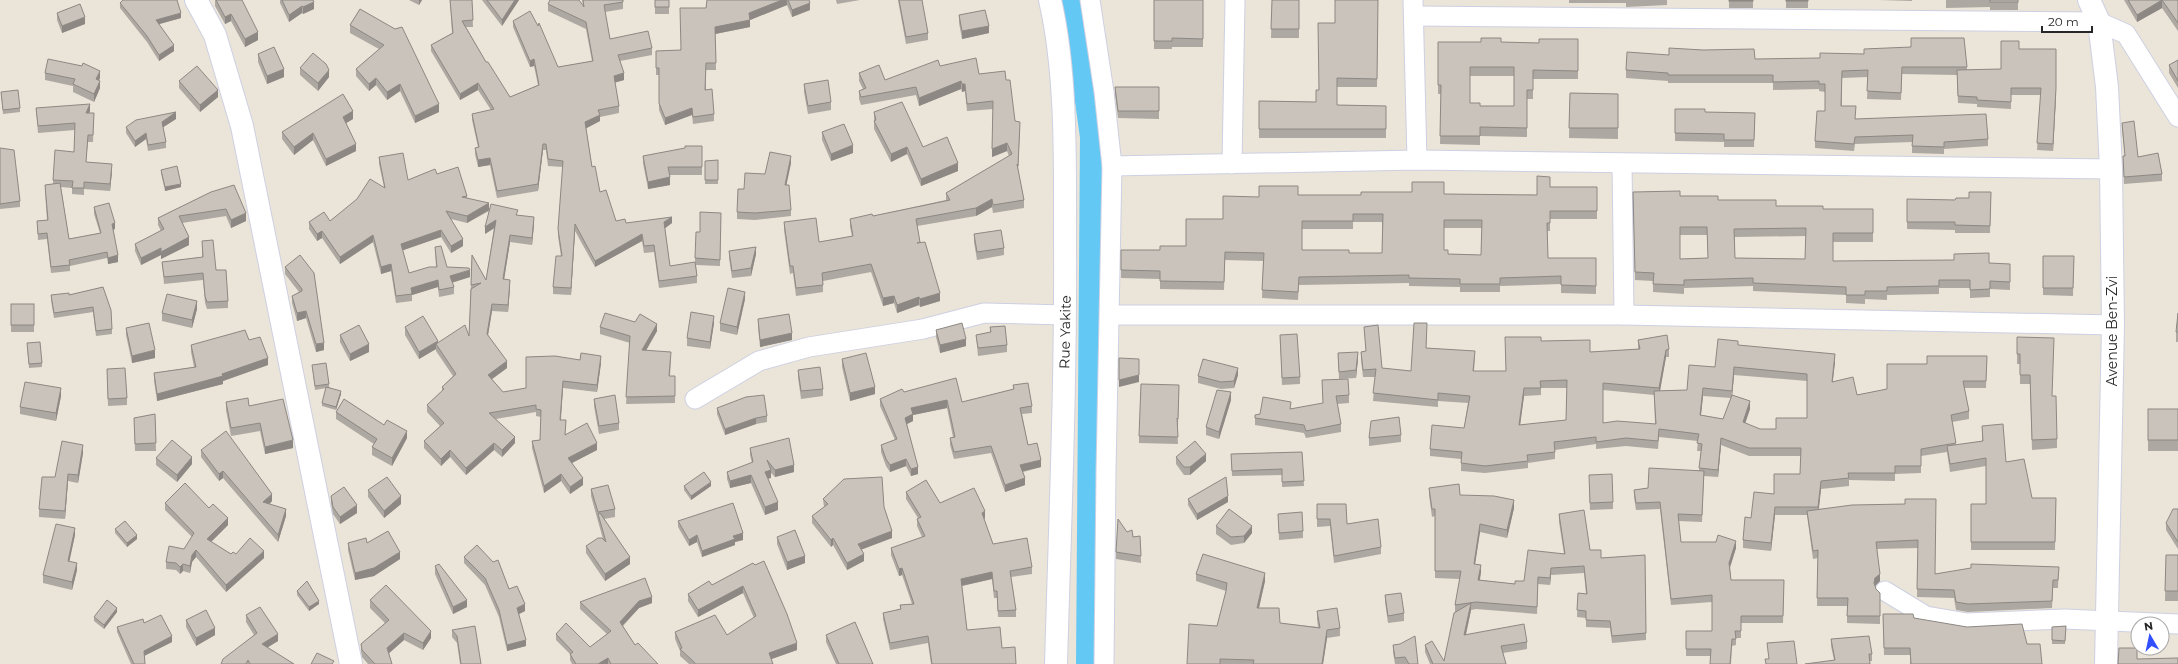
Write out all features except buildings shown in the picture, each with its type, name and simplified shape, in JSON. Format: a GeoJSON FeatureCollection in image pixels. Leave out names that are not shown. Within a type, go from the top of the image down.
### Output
{"type":"FeatureCollection","features":[{"type":"Feature","properties":{"kind":"street"},"geometry":{"type":"LineString","coordinates":[[196,0],[215,35],[242,126],[351,664]]}},
{"type":"Feature","properties":{"kind":"street","name":"Rue Yakite"},"geometry":{"type":"LineString","coordinates":[[1050,0],[1056,25],[1062,96],[1065,166],[1066,315],[1056,664]]}},
{"type":"Feature","properties":{"kind":"street"},"geometry":{"type":"LineString","coordinates":[[1090,0],[1104,92],[1112,166],[1104,664]]}},
{"type":"Feature","properties":{"kind":"street"},"geometry":{"type":"LineString","coordinates":[[1232,164],[1235,0]]}},
{"type":"Feature","properties":{"kind":"street","name":"Avenue Ben-Zvi"},"geometry":{"type":"LineString","coordinates":[[2089,0],[2099,22],[2107,87],[2111,169],[2113,324],[2106,664]]}},
{"type":"Feature","properties":{"kind":"street"},"geometry":{"type":"LineString","coordinates":[[1417,160],[1413,8],[2099,22],[2126,34],[2178,117]]}},
{"type":"Feature","properties":{"kind":"street"},"geometry":{"type":"LineString","coordinates":[[1112,166],[1417,160],[1622,164],[2111,169]]}},
{"type":"Feature","properties":{"kind":"street"},"geometry":{"type":"LineString","coordinates":[[1622,164],[1624,315]]}},
{"type":"Feature","properties":{"kind":"street"},"geometry":{"type":"LineString","coordinates":[[695,399],[759,361],[809,348],[923,329],[984,313],[1066,315]]}},
{"type":"Feature","properties":{"kind":"street"},"geometry":{"type":"LineString","coordinates":[[1110,315],[1624,315],[2113,324]]}},
{"type":"Feature","properties":{"kind":"street"},"geometry":{"type":"LineString","coordinates":[[1884,591],[1926,616],[1967,623],[2066,619],[2178,624]]}},
{"type":"Feature","properties":{"kind":"waterway"},"geometry":{"type":"LineString","coordinates":[[1076,0],[1095,137],[1091,664]]}}]}
